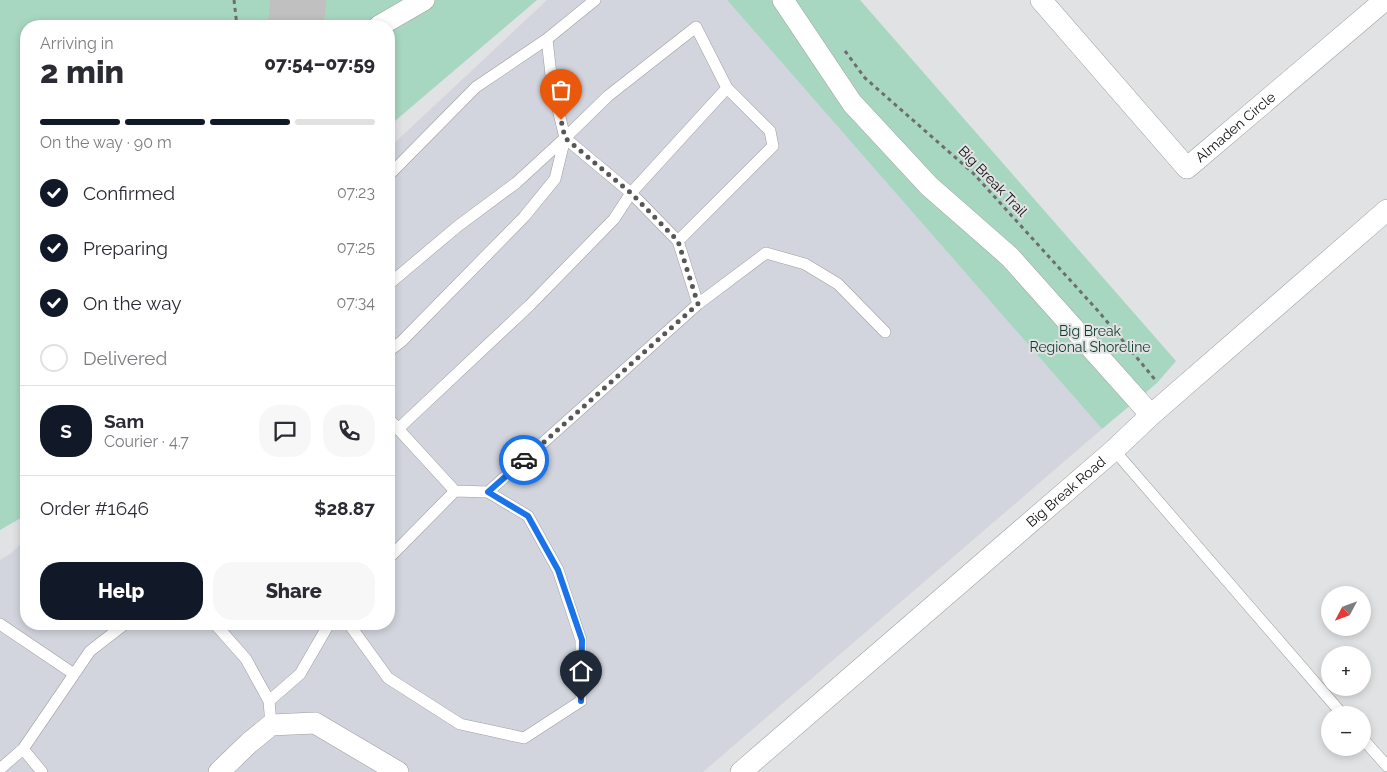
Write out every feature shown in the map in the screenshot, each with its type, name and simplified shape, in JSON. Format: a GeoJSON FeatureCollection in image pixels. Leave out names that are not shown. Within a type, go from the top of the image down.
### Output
{"type":"FeatureCollection","features":[{"type":"Feature","properties":{"kind":"street"},"geometry":{"type":"LineString","coordinates":[[389,20],[424,0]]}},
{"type":"Feature","properties":{"kind":"street"},"geometry":{"type":"LineString","coordinates":[[783,0],[852,103],[929,186],[1010,257],[1151,416]]}},
{"type":"Feature","properties":{"kind":"street","name":"Almaden Circle"},"geometry":{"type":"LineString","coordinates":[[1041,0],[1187,168],[1385,0]]}},
{"type":"Feature","properties":{"kind":"street","name":"Big Break Road"},"geometry":{"type":"LineString","coordinates":[[742,772],[1114,450],[1387,210]]}},
{"type":"Feature","properties":{"kind":"street"},"geometry":{"type":"LineString","coordinates":[[219,772],[271,725],[315,723],[398,772]]}},
{"type":"Feature","properties":{"kind":"lane"},"geometry":{"type":"LineString","coordinates":[[395,169],[476,87],[547,39],[595,0]]}},
{"type":"Feature","properties":{"kind":"lane"},"geometry":{"type":"LineString","coordinates":[[395,279],[458,226],[516,183],[608,96],[696,27],[727,88],[770,131],[773,146],[678,241]]}},
{"type":"Feature","properties":{"kind":"lane"},"geometry":{"type":"LineString","coordinates":[[395,346],[524,217],[555,179],[565,138],[552,84],[547,39]]}},
{"type":"Feature","properties":{"kind":"lane"},"geometry":{"type":"LineString","coordinates":[[398,429],[530,305],[614,219],[631,193],[727,88]]}},
{"type":"Feature","properties":{"kind":"lane"},"geometry":{"type":"LineString","coordinates":[[565,138],[631,193],[678,241],[698,304]]}},
{"type":"Feature","properties":{"kind":"lane"},"geometry":{"type":"LineString","coordinates":[[488,492],[698,304],[766,253],[805,264],[838,284],[886,332]]}},
{"type":"Feature","properties":{"kind":"lane"},"geometry":{"type":"LineString","coordinates":[[352,630],[388,678],[460,724],[524,738],[581,701],[582,640],[558,570],[528,516],[488,492],[455,490],[395,426]]}},
{"type":"Feature","properties":{"kind":"lane"},"geometry":{"type":"LineString","coordinates":[[1114,450],[1335,706]]}},
{"type":"Feature","properties":{"kind":"lane"},"geometry":{"type":"LineString","coordinates":[[395,552],[455,490]]}},
{"type":"Feature","properties":{"kind":"lane"},"geometry":{"type":"LineString","coordinates":[[0,624],[74,674]]}},
{"type":"Feature","properties":{"kind":"lane"},"geometry":{"type":"LineString","coordinates":[[0,769],[23,749],[90,651],[117,630]]}},
{"type":"Feature","properties":{"kind":"lane"},"geometry":{"type":"LineString","coordinates":[[220,630],[246,660],[269,701],[271,725]]}},
{"type":"Feature","properties":{"kind":"lane"},"geometry":{"type":"LineString","coordinates":[[269,701],[300,674],[326,630]]}},
{"type":"Feature","properties":{"kind":"lane"},"geometry":{"type":"LineString","coordinates":[[1371,748],[1387,766]]}},
{"type":"Feature","properties":{"kind":"lane"},"geometry":{"type":"LineString","coordinates":[[23,749],[42,772]]}},
{"type":"Feature","properties":{"kind":"path"},"geometry":{"type":"LineString","coordinates":[[234,0],[236,20]]}},
{"type":"Feature","properties":{"kind":"path","name":"Big Break Trail"},"geometry":{"type":"LineString","coordinates":[[843,48],[865,78],[973,173],[1099,312],[1157,383]]}},
{"type":"Feature","properties":{"kind":"shaded area"},"geometry":{"type":"Polygon","coordinates":[[[547,0],[727,0],[1102,429],[703,772],[0,772],[0,560],[20,545],[20,630],[395,630],[395,142],[547,0]]]}},
{"type":"Feature","properties":{"kind":"green space"},"geometry":{"type":"Polygon","coordinates":[[[0,0],[537,0],[395,121],[395,20],[20,20],[20,518],[0,530],[0,0]]]}},
{"type":"Feature","properties":{"kind":"green space","name":"Big Break Regional Shoreline"},"geometry":{"type":"Polygon","coordinates":[[[727,0],[860,0],[1176,361],[1157,383],[1102,429],[727,0]]]}},
{"type":"Feature","properties":{"kind":"building"},"geometry":{"type":"Polygon","coordinates":[[[270,0],[326,0],[324,20],[268,20],[270,0]]]}},
{"type":"Feature","properties":{"kind":"way so far"},"geometry":{"type":"LineString","coordinates":[[524,460],[698,304],[678,241],[631,193],[565,138],[561,120]]}},
{"type":"Feature","properties":{"kind":"route"},"geometry":{"type":"LineString","coordinates":[[524,460],[488,492],[528,516],[558,570],[582,640],[581,701]]}}]}
